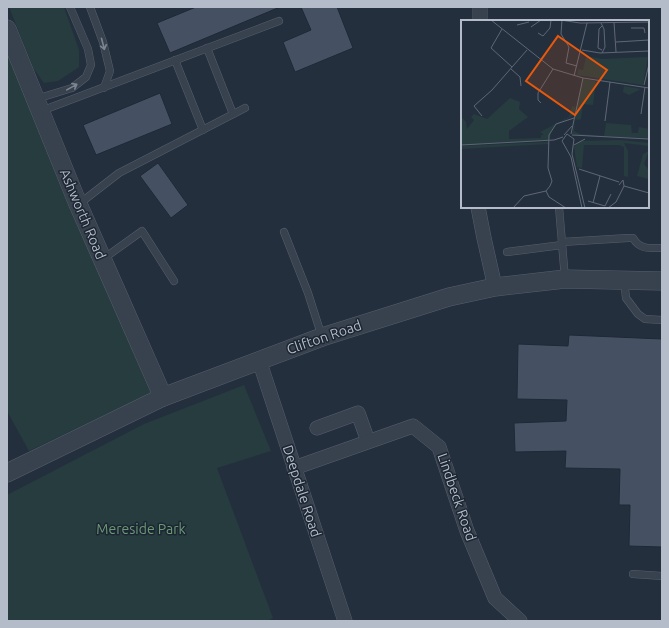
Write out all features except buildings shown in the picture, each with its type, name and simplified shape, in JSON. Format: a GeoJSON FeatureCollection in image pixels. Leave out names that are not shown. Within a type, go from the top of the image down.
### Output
{"type":"FeatureCollection","features":[{"type":"Feature","properties":{"kind":"street"},"geometry":{"type":"LineString","coordinates":[[480,7],[480,20]]}},
{"type":"Feature","properties":{"kind":"street","name":"Ashworth Road"},"geometry":{"type":"LineString","coordinates":[[7,29],[78,204],[163,397]]}},
{"type":"Feature","properties":{"kind":"street"},"geometry":{"type":"LineString","coordinates":[[478,208],[495,287]]}},
{"type":"Feature","properties":{"kind":"street","name":"Clifton Road"},"geometry":{"type":"LineString","coordinates":[[7,473],[163,397],[322,337],[449,297],[495,287],[565,279],[624,279],[662,281]]}},
{"type":"Feature","properties":{"kind":"street","name":"Deepdale Road"},"geometry":{"type":"LineString","coordinates":[[259,360],[346,621]]}},
{"type":"Feature","properties":{"kind":"street"},"geometry":{"type":"LineString","coordinates":[[317,428],[358,413],[368,442]]}},
{"type":"Feature","properties":{"kind":"street","name":"Lindbeck Road"},"geometry":{"type":"LineString","coordinates":[[294,468],[413,426],[439,447],[467,531],[495,598],[520,621]]}},
{"type":"Feature","properties":{"kind":"lane"},"geometry":{"type":"LineString","coordinates":[[38,105],[72,88],[86,77],[91,65],[88,49],[70,7]]}},
{"type":"Feature","properties":{"kind":"lane"},"geometry":{"type":"LineString","coordinates":[[90,7],[103,42],[110,71],[104,88]]}},
{"type":"Feature","properties":{"kind":"lane"},"geometry":{"type":"LineString","coordinates":[[38,105],[104,88],[279,21]]}},
{"type":"Feature","properties":{"kind":"lane"},"geometry":{"type":"LineString","coordinates":[[207,48],[233,114]]}},
{"type":"Feature","properties":{"kind":"lane"},"geometry":{"type":"LineString","coordinates":[[175,60],[203,130]]}},
{"type":"Feature","properties":{"kind":"lane"},"geometry":{"type":"LineString","coordinates":[[78,204],[119,173],[245,108]]}},
{"type":"Feature","properties":{"kind":"lane"},"geometry":{"type":"LineString","coordinates":[[559,208],[565,279]]}},
{"type":"Feature","properties":{"kind":"lane"},"geometry":{"type":"LineString","coordinates":[[103,259],[142,231],[174,281]]}},
{"type":"Feature","properties":{"kind":"lane"},"geometry":{"type":"LineString","coordinates":[[284,232],[308,293],[322,337]]}},
{"type":"Feature","properties":{"kind":"lane"},"geometry":{"type":"LineString","coordinates":[[507,252],[562,244],[628,238],[633,238],[641,247],[662,248]]}},
{"type":"Feature","properties":{"kind":"lane"},"geometry":{"type":"LineString","coordinates":[[624,279],[626,298],[635,310],[645,319],[662,320]]}},
{"type":"Feature","properties":{"kind":"lane"},"geometry":{"type":"LineString","coordinates":[[633,574],[662,576]]}},
{"type":"Feature","properties":{"kind":"green space"},"geometry":{"type":"Polygon","coordinates":[[[9,7],[64,7],[79,50],[79,67],[58,81],[44,83],[33,68],[9,7]]]}},
{"type":"Feature","properties":{"kind":"green space"},"geometry":{"type":"Polygon","coordinates":[[[7,29],[159,389],[29,451],[7,411],[7,29]]]}},
{"type":"Feature","properties":{"kind":"green space","name":"Mereside Park"},"geometry":{"type":"Polygon","coordinates":[[[244,385],[271,451],[217,468],[273,618],[267,621],[7,621],[7,495],[144,424],[244,385]]]}}]}
